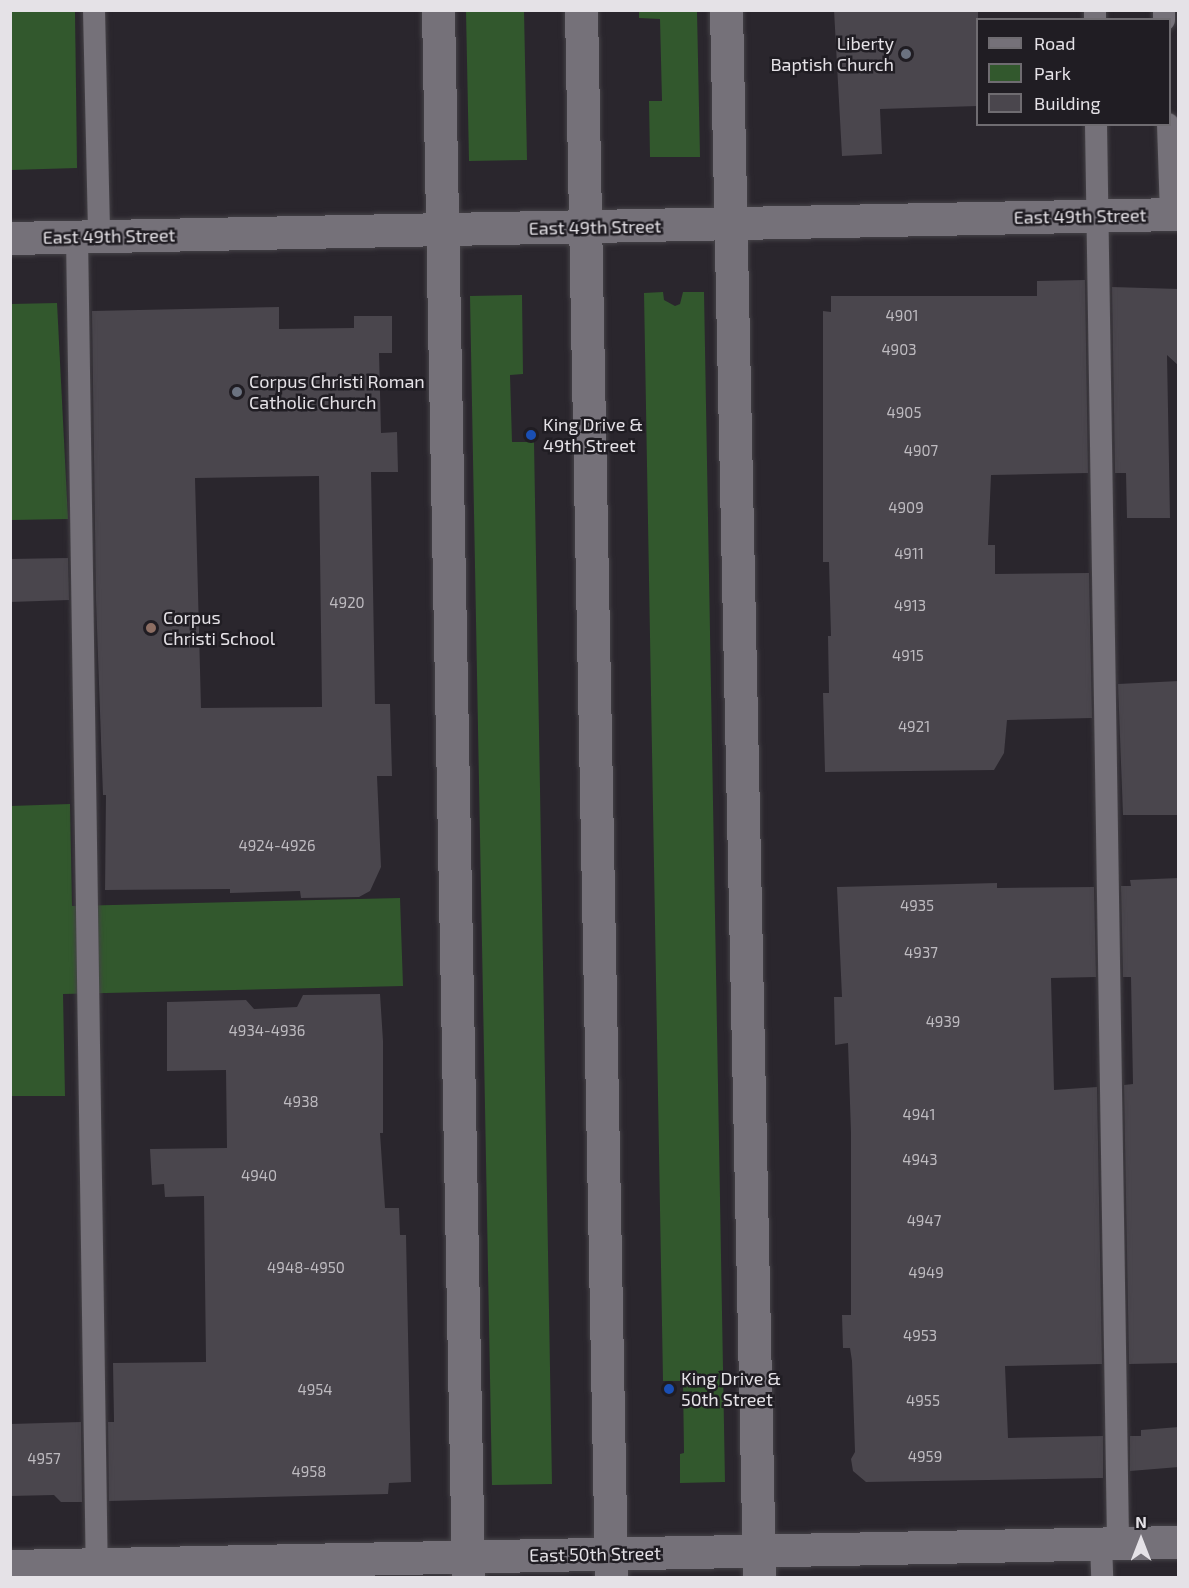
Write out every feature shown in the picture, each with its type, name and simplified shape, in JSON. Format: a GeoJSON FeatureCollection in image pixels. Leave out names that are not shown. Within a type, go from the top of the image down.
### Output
{"type":"FeatureCollection","features":[{"type":"Feature","properties":{"kind":"street"},"geometry":{"type":"LineString","coordinates":[[438,10],[468,1567]]}},
{"type":"Feature","properties":{"kind":"street"},"geometry":{"type":"LineString","coordinates":[[580,10],[611,1566]]}},
{"type":"Feature","properties":{"kind":"street"},"geometry":{"type":"LineString","coordinates":[[726,10],[728,223],[759,1564]]}},
{"type":"Feature","properties":{"kind":"street","name":"East 49th Street"},"geometry":{"type":"LineString","coordinates":[[10,238],[1175,214]]}},
{"type":"Feature","properties":{"kind":"street","name":"East 50th Street"},"geometry":{"type":"LineString","coordinates":[[10,1566],[96,1571],[759,1564],[1110,1543],[1179,1542]]}},
{"type":"Feature","properties":{"kind":"lane"},"geometry":{"type":"LineString","coordinates":[[94,10],[88,236],[96,1571]]}},
{"type":"Feature","properties":{"kind":"lane"},"geometry":{"type":"LineString","coordinates":[[1096,126],[1110,1543],[1102,1578]]}},
{"type":"Feature","properties":{"kind":"lane"},"geometry":{"type":"LineString","coordinates":[[1168,126],[1175,214]]}},
{"type":"Feature","properties":{"kind":"green space"},"geometry":{"type":"Polygon","coordinates":[[[10,11],[75,11],[77,168],[11,170],[10,11]]]}},
{"type":"Feature","properties":{"kind":"green space"},"geometry":{"type":"Polygon","coordinates":[[[466,11],[524,11],[527,160],[469,161],[466,11]]]}},
{"type":"Feature","properties":{"kind":"green space"},"geometry":{"type":"Polygon","coordinates":[[[639,11],[697,11],[700,157],[650,157],[649,101],[662,101],[660,19],[639,18],[639,11]]]}},
{"type":"Feature","properties":{"kind":"green space"},"geometry":{"type":"Polygon","coordinates":[[[663,292],[664,300],[675,306],[680,304],[683,292],[704,292],[725,1482],[680,1483],[680,1454],[684,1453],[683,1381],[663,1381],[644,293],[663,292]]]}},
{"type":"Feature","properties":{"kind":"green space"},"geometry":{"type":"Polygon","coordinates":[[[522,295],[523,374],[510,375],[512,442],[534,442],[552,1484],[492,1485],[470,296],[522,295]]]}},
{"type":"Feature","properties":{"kind":"green space"},"geometry":{"type":"Polygon","coordinates":[[[57,303],[68,519],[11,520],[11,304],[57,303]]]}},
{"type":"Feature","properties":{"kind":"green space"},"geometry":{"type":"Polygon","coordinates":[[[70,804],[72,906],[400,898],[403,986],[63,994],[65,1096],[11,1096],[10,806],[70,804]]]}},
{"type":"Feature","properties":{"kind":"building","name":"Liberty Baptish Church"},"geometry":{"type":"Polygon","coordinates":[[[834,10],[978,10],[978,18],[976,18],[976,106],[880,109],[882,154],[842,156],[834,10]]]}},
{"type":"Feature","properties":{"kind":"building"},"geometry":{"type":"Polygon","coordinates":[[[1085,280],[1088,473],[991,475],[988,545],[995,545],[995,574],[1089,573],[1092,718],[1007,720],[1004,753],[994,770],[825,772],[823,693],[829,693],[828,636],[831,636],[829,562],[823,562],[823,311],[831,312],[831,296],[1037,296],[1037,281],[1085,280]]]}},
{"type":"Feature","properties":{"kind":"building"},"geometry":{"type":"Polygon","coordinates":[[[1112,287],[1179,289],[1179,366],[1167,355],[1170,518],[1127,518],[1126,473],[1115,473],[1112,287]]]}},
{"type":"Feature","properties":{"kind":"building"},"geometry":{"type":"Polygon","coordinates":[[[279,307],[279,329],[354,328],[354,316],[392,316],[392,353],[379,353],[381,433],[397,432],[398,472],[371,472],[375,704],[390,704],[392,776],[377,776],[381,867],[370,891],[359,897],[301,898],[300,891],[230,893],[230,889],[105,890],[106,795],[103,795],[96,600],[92,311],[279,307]],[[319,476],[195,478],[201,708],[322,707],[319,476]]]}},
{"type":"Feature","properties":{"kind":"building"},"geometry":{"type":"Polygon","coordinates":[[[68,558],[69,600],[10,602],[10,559],[68,558]]]}},
{"type":"Feature","properties":{"kind":"building"},"geometry":{"type":"Polygon","coordinates":[[[1179,681],[1179,815],[1123,815],[1118,684],[1179,681]]]}},
{"type":"Feature","properties":{"kind":"building"},"geometry":{"type":"Polygon","coordinates":[[[1179,878],[1179,1363],[1129,1364],[1124,1085],[1133,1084],[1131,977],[1123,977],[1121,886],[1131,886],[1130,880],[1179,878]]]}},
{"type":"Feature","properties":{"kind":"building"},"geometry":{"type":"Polygon","coordinates":[[[997,883],[997,888],[1094,887],[1096,977],[1051,978],[1054,1090],[1097,1087],[1102,1364],[1005,1366],[1008,1438],[1103,1436],[1103,1478],[866,1482],[853,1471],[851,1459],[855,1452],[852,1361],[850,1348],[843,1348],[842,1315],[851,1315],[851,1133],[848,1043],[835,1045],[834,997],[842,997],[837,887],[997,883]]]}},
{"type":"Feature","properties":{"kind":"building"},"geometry":{"type":"Polygon","coordinates":[[[380,994],[383,1041],[383,1133],[380,1133],[385,1208],[399,1208],[400,1235],[406,1235],[411,1482],[389,1483],[388,1494],[109,1501],[108,1422],[114,1422],[113,1363],[206,1362],[204,1196],[165,1197],[164,1184],[152,1185],[150,1149],[227,1148],[226,1070],[167,1071],[167,1002],[246,1000],[254,1009],[297,1007],[303,995],[380,994]]]}},
{"type":"Feature","properties":{"kind":"building"},"geometry":{"type":"Polygon","coordinates":[[[81,1422],[82,1502],[61,1502],[54,1495],[10,1496],[10,1424],[81,1422]]]}},
{"type":"Feature","properties":{"kind":"building"},"geometry":{"type":"Polygon","coordinates":[[[1179,1427],[1179,1467],[1130,1471],[1130,1436],[1141,1436],[1141,1430],[1179,1427]]]}},
{"type":"Feature","properties":{"kind":"place","name":"Liberty Baptish Church"},"geometry":{"type":"Point","coordinates":[906,54]}},
{"type":"Feature","properties":{"kind":"place","name":"Corpus Christi Roman Catholic Church"},"geometry":{"type":"Point","coordinates":[237,392]}},
{"type":"Feature","properties":{"kind":"place","name":"King Drive & 49th Street"},"geometry":{"type":"Point","coordinates":[531,435]}},
{"type":"Feature","properties":{"kind":"place","name":"Corpus Christi School"},"geometry":{"type":"Point","coordinates":[151,628]}},
{"type":"Feature","properties":{"kind":"place","name":"King Drive & 50th Street"},"geometry":{"type":"Point","coordinates":[669,1389]}}]}
